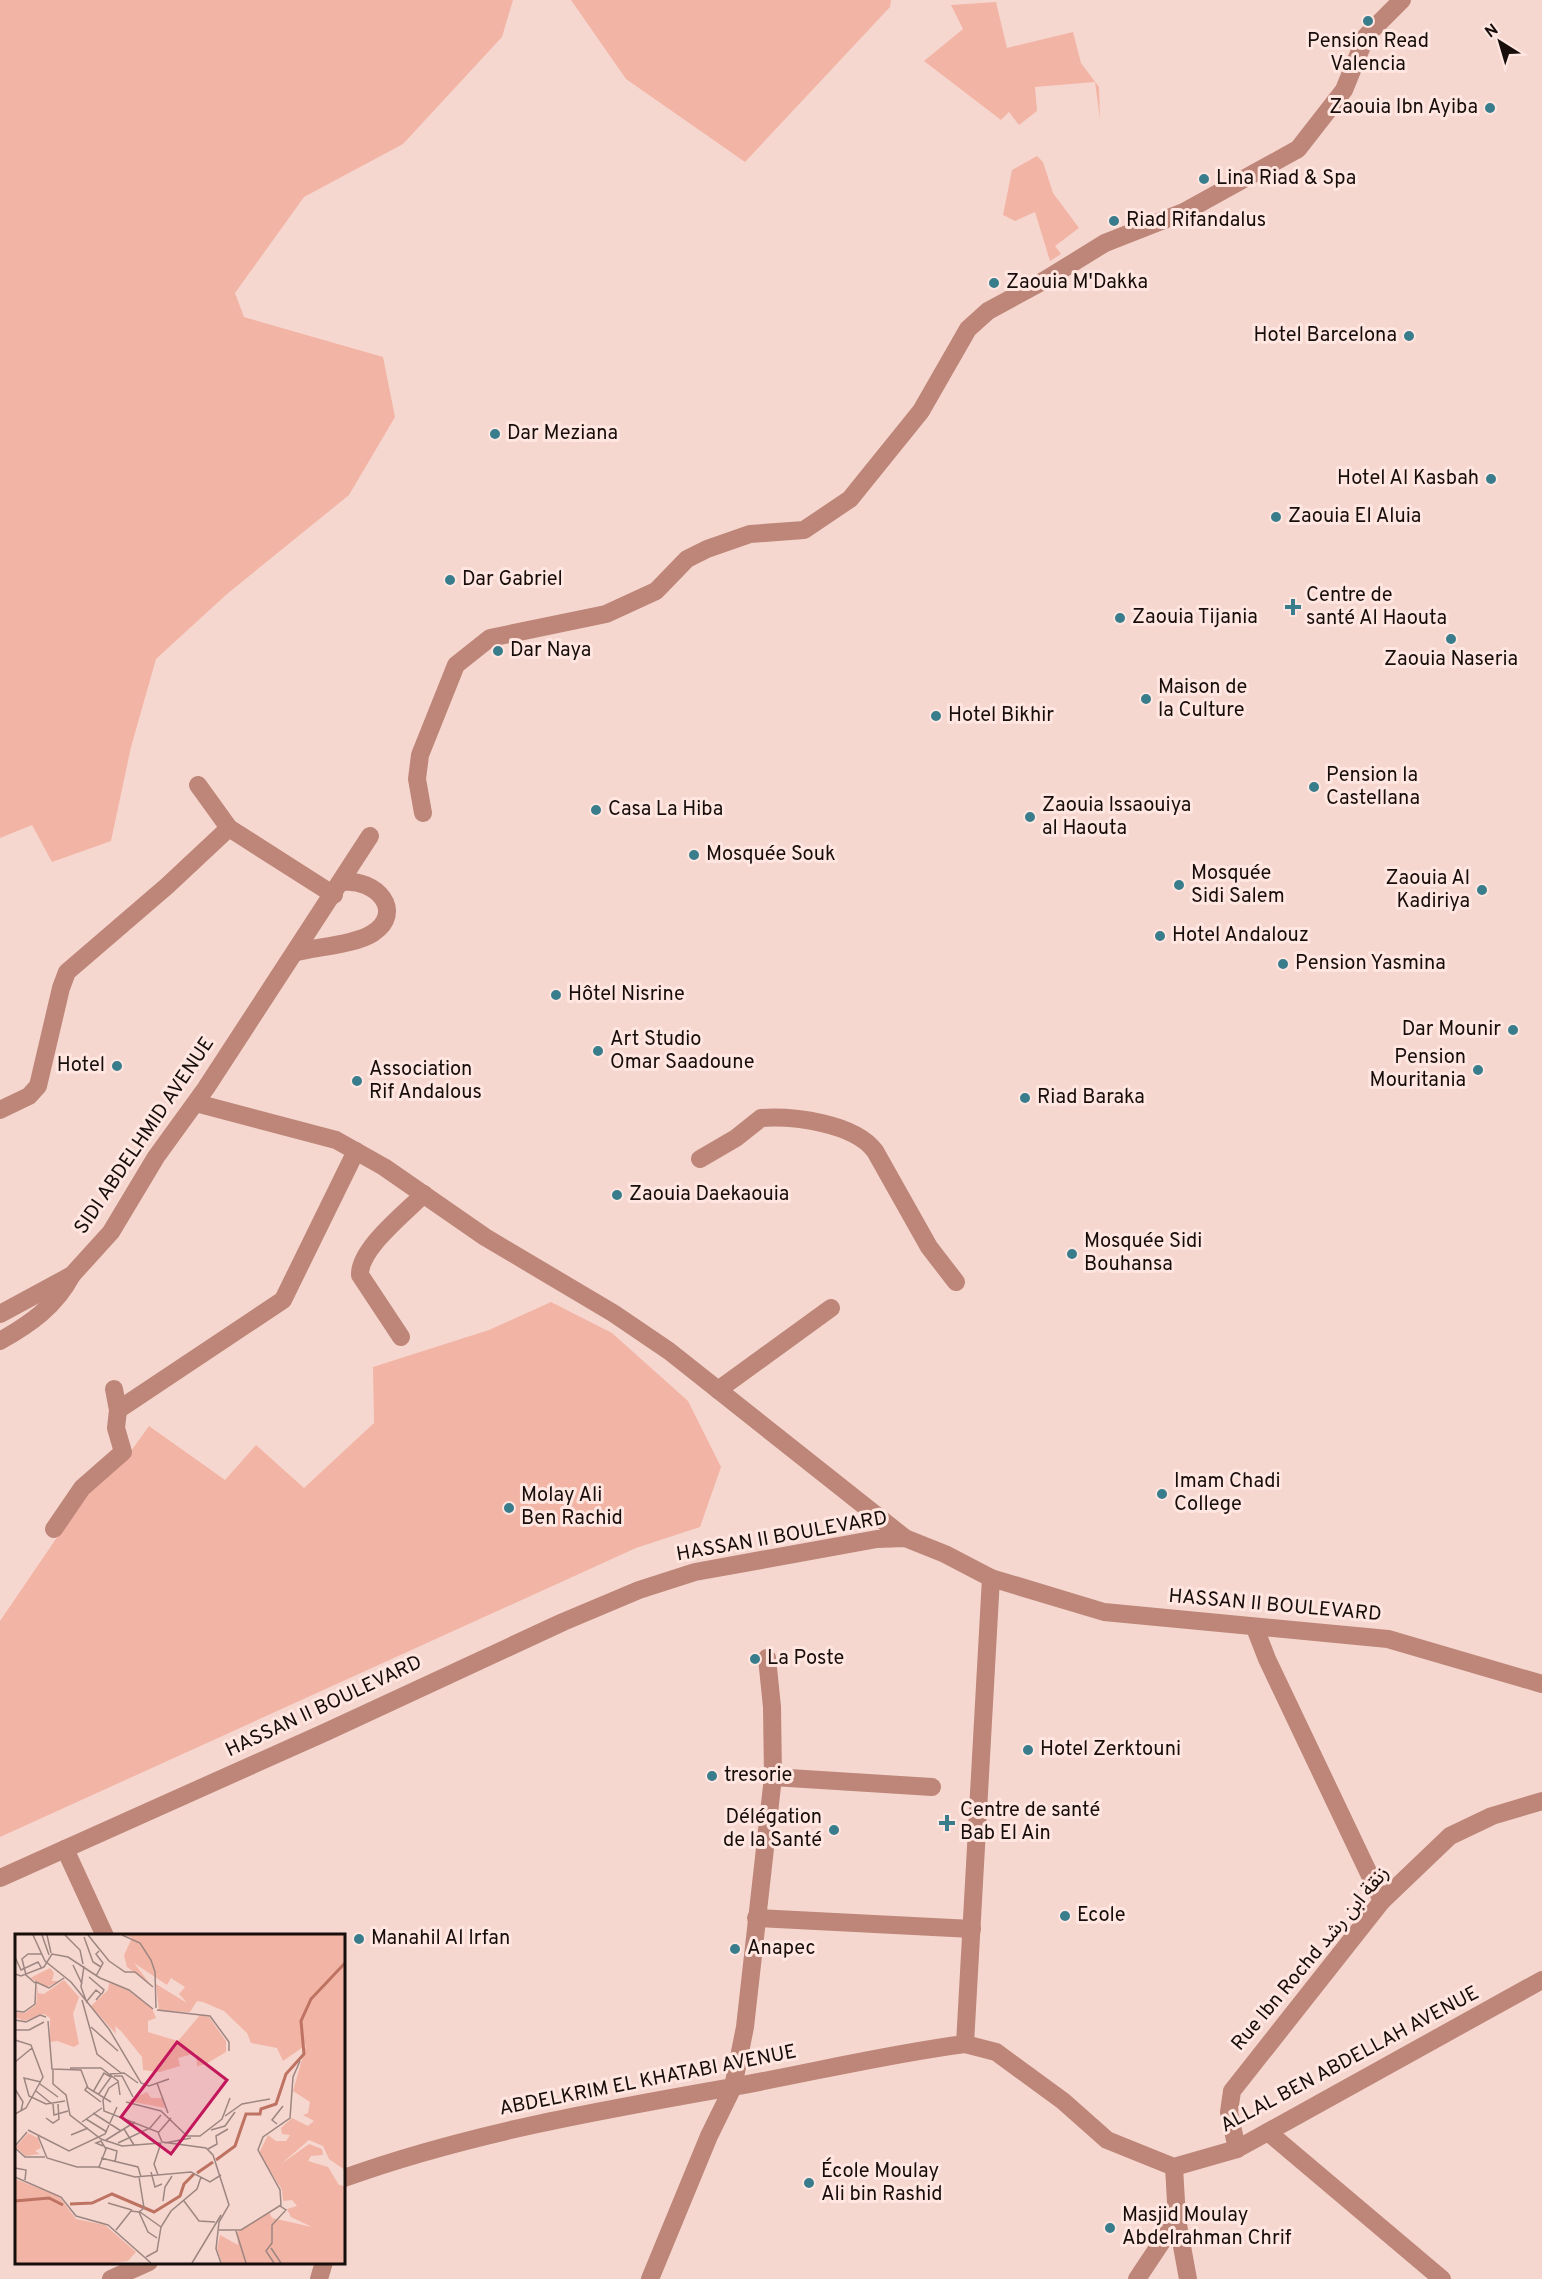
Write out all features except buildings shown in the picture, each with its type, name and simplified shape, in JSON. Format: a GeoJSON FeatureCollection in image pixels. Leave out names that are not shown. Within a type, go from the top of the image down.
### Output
{"type":"FeatureCollection","features":[{"type":"Feature","properties":{"kind":"street"},"geometry":{"type":"LineString","coordinates":[[423,813],[417,779],[420,755],[456,665],[490,638],[606,614],[656,591],[687,559],[697,554],[750,534],[804,530],[850,499],[918,416],[968,329],[988,311],[1045,280],[1105,243],[1184,212],[1298,149],[1344,90],[1365,36],[1402,0]]}},
{"type":"Feature","properties":{"kind":"street"},"geometry":{"type":"LineString","coordinates":[[198,785],[229,828],[338,889],[359,882],[376,888],[385,905],[386,914],[381,925],[373,934],[297,952]]}},
{"type":"Feature","properties":{"kind":"street"},"geometry":{"type":"LineString","coordinates":[[0,1110],[29,1096],[38,1086],[61,988],[67,972],[167,886],[229,828]]}},
{"type":"Feature","properties":{"kind":"street","name":"SIDI ABDELHMID AVENUE"},"geometry":{"type":"LineString","coordinates":[[0,1314],[72,1275],[111,1232],[156,1157],[196,1103],[297,952],[370,836]]}},
{"type":"Feature","properties":{"kind":"street"},"geometry":{"type":"LineString","coordinates":[[196,1103],[336,1140],[356,1151],[424,1194],[485,1237],[613,1313],[669,1352],[905,1538]]}},
{"type":"Feature","properties":{"kind":"street"},"geometry":{"type":"LineString","coordinates":[[700,1159],[736,1138],[761,1118],[816,1121],[849,1134],[870,1145],[875,1151],[929,1247],[956,1282]]}},
{"type":"Feature","properties":{"kind":"street"},"geometry":{"type":"LineString","coordinates":[[118,1410],[283,1300],[356,1151]]}},
{"type":"Feature","properties":{"kind":"street"},"geometry":{"type":"LineString","coordinates":[[401,1337],[360,1275],[360,1263],[424,1194]]}},
{"type":"Feature","properties":{"kind":"street"},"geometry":{"type":"LineString","coordinates":[[0,1341],[47,1310],[62,1293],[72,1275]]}},
{"type":"Feature","properties":{"kind":"street"},"geometry":{"type":"LineString","coordinates":[[718,1390],[831,1308]]}},
{"type":"Feature","properties":{"kind":"street"},"geometry":{"type":"LineString","coordinates":[[54,1529],[82,1488],[123,1452],[116,1428],[118,1410],[114,1389]]}},
{"type":"Feature","properties":{"kind":"street","name":"HASSAN II BOULEVARD"},"geometry":{"type":"LineString","coordinates":[[0,1878],[326,1732],[563,1622],[639,1590],[695,1572],[877,1539],[905,1538],[945,1554],[990,1578],[1104,1612],[1388,1639],[1542,1684]]}},
{"type":"Feature","properties":{"kind":"street"},"geometry":{"type":"LineString","coordinates":[[990,1578],[965,2044],[996,2052],[1063,2101],[1107,2140],[1174,2167],[1177,2219],[1188,2279]]}},
{"type":"Feature","properties":{"kind":"street"},"geometry":{"type":"LineString","coordinates":[[1255,1628],[1267,1659],[1382,1901]]}},
{"type":"Feature","properties":{"kind":"street"},"geometry":{"type":"LineString","coordinates":[[650,2279],[709,2136],[733,2087],[745,2027],[773,1777],[772,1707],[767,1658]]}},
{"type":"Feature","properties":{"kind":"street"},"geometry":{"type":"LineString","coordinates":[[773,1777],[932,1787]]}},
{"type":"Feature","properties":{"kind":"street","name":"Rue Ibn Rochd زنقة ابن رشد"},"geometry":{"type":"LineString","coordinates":[[1237,2149],[1229,2112],[1232,2091],[1382,1901],[1450,1836],[1492,1816],[1542,1801]]}},
{"type":"Feature","properties":{"kind":"street"},"geometry":{"type":"LineString","coordinates":[[65,1849],[105,1934]]}},
{"type":"Feature","properties":{"kind":"street"},"geometry":{"type":"LineString","coordinates":[[756,1918],[972,1929]]}},
{"type":"Feature","properties":{"kind":"street","name":"ALLAL BEN ABDELLAH AVENUE"},"geometry":{"type":"LineString","coordinates":[[1174,2167],[1237,2149],[1542,1980]]}},
{"type":"Feature","properties":{"kind":"street","name":"ABDELKRIM EL KHATABI AVENUE"},"geometry":{"type":"LineString","coordinates":[[345,2178],[391,2161],[499,2133],[625,2105],[965,2044]]}},
{"type":"Feature","properties":{"kind":"street"},"geometry":{"type":"LineString","coordinates":[[1268,2132],[1420,2272],[1442,2279]]}},
{"type":"Feature","properties":{"kind":"street"},"geometry":{"type":"LineString","coordinates":[[1137,2279],[1177,2219]]}},
{"type":"Feature","properties":{"kind":"street"},"geometry":{"type":"LineString","coordinates":[[111,2279],[145,2264]]}},
{"type":"Feature","properties":{"kind":"street"},"geometry":{"type":"LineString","coordinates":[[319,2279],[323,2264]]}},
{"type":"Feature","properties":{"kind":"shaded area"},"geometry":{"type":"Polygon","coordinates":[[[0,0],[513,0],[502,37],[403,144],[304,197],[235,293],[244,317],[383,357],[395,417],[349,495],[227,594],[156,659],[131,747],[111,841],[52,862],[32,825],[0,838],[0,0]]]}},
{"type":"Feature","properties":{"kind":"shaded area"},"geometry":{"type":"Polygon","coordinates":[[[571,0],[891,0],[890,7],[745,162],[626,79],[571,0]]]}},
{"type":"Feature","properties":{"kind":"shaded area"},"geometry":{"type":"Polygon","coordinates":[[[996,2],[1007,48],[1073,32],[1081,63],[1099,87],[1100,119],[1095,82],[1035,87],[1037,111],[1019,125],[1009,112],[1001,120],[924,61],[963,29],[951,5],[996,2]]]}},
{"type":"Feature","properties":{"kind":"shaded area"},"geometry":{"type":"Polygon","coordinates":[[[1037,156],[1043,162],[1053,193],[1079,228],[1055,246],[1061,254],[1050,261],[1035,212],[1015,221],[1003,215],[1012,170],[1037,156]]]}},
{"type":"Feature","properties":{"kind":"shaded area"},"geometry":{"type":"Polygon","coordinates":[[[551,1302],[612,1333],[688,1401],[721,1467],[700,1527],[636,1548],[0,1837],[0,1621],[92,1486],[126,1458],[149,1426],[225,1480],[256,1445],[304,1488],[374,1423],[373,1367],[489,1330],[551,1302]]]}},
{"type":"Feature","properties":{"kind":"place","name":"Pension Read Valencia"},"geometry":{"type":"Point","coordinates":[1368,21]}},
{"type":"Feature","properties":{"kind":"place","name":"Zaouia Ibn Ayiba"},"geometry":{"type":"Point","coordinates":[1490,108]}},
{"type":"Feature","properties":{"kind":"place","name":"Lina Riad & Spa"},"geometry":{"type":"Point","coordinates":[1204,179]}},
{"type":"Feature","properties":{"kind":"place","name":"Riad Rifandalus"},"geometry":{"type":"Point","coordinates":[1114,221]}},
{"type":"Feature","properties":{"kind":"place","name":"Zaouia M'Dakka"},"geometry":{"type":"Point","coordinates":[994,283]}},
{"type":"Feature","properties":{"kind":"place","name":"Hotel Barcelona"},"geometry":{"type":"Point","coordinates":[1409,336]}},
{"type":"Feature","properties":{"kind":"place","name":"Dar Meziana"},"geometry":{"type":"Point","coordinates":[495,434]}},
{"type":"Feature","properties":{"kind":"place","name":"Hotel Al Kasbah"},"geometry":{"type":"Point","coordinates":[1491,479]}},
{"type":"Feature","properties":{"kind":"place","name":"Zaouia El Aluia"},"geometry":{"type":"Point","coordinates":[1276,517]}},
{"type":"Feature","properties":{"kind":"place","name":"Dar Gabriel"},"geometry":{"type":"Point","coordinates":[450,580]}},
{"type":"Feature","properties":{"kind":"place","name":"Centre de santé Al Haouta"},"geometry":{"type":"Point","coordinates":[1293,607]}},
{"type":"Feature","properties":{"kind":"place","name":"Zaouia Tijania"},"geometry":{"type":"Point","coordinates":[1120,618]}},
{"type":"Feature","properties":{"kind":"place","name":"Zaouia Naseria"},"geometry":{"type":"Point","coordinates":[1451,639]}},
{"type":"Feature","properties":{"kind":"place","name":"Dar Naya"},"geometry":{"type":"Point","coordinates":[498,651]}},
{"type":"Feature","properties":{"kind":"place","name":"Maison de la Culture"},"geometry":{"type":"Point","coordinates":[1146,699]}},
{"type":"Feature","properties":{"kind":"place","name":"Hotel Bikhir"},"geometry":{"type":"Point","coordinates":[936,716]}},
{"type":"Feature","properties":{"kind":"place","name":"Pension la Castellana"},"geometry":{"type":"Point","coordinates":[1314,787]}},
{"type":"Feature","properties":{"kind":"place","name":"Casa La Hiba"},"geometry":{"type":"Point","coordinates":[596,810]}},
{"type":"Feature","properties":{"kind":"place","name":"Zaouia Issaouiya al Haouta"},"geometry":{"type":"Point","coordinates":[1030,817]}},
{"type":"Feature","properties":{"kind":"place","name":"Mosquée Souk"},"geometry":{"type":"Point","coordinates":[694,855]}},
{"type":"Feature","properties":{"kind":"place","name":"Mosquée Sidi Salem"},"geometry":{"type":"Point","coordinates":[1179,885]}},
{"type":"Feature","properties":{"kind":"place","name":"Zaouia Al Kadiriya"},"geometry":{"type":"Point","coordinates":[1482,890]}},
{"type":"Feature","properties":{"kind":"place","name":"Hotel Andalouz"},"geometry":{"type":"Point","coordinates":[1160,936]}},
{"type":"Feature","properties":{"kind":"place","name":"Pension Yasmina"},"geometry":{"type":"Point","coordinates":[1283,964]}},
{"type":"Feature","properties":{"kind":"place","name":"Hôtel Nisrine"},"geometry":{"type":"Point","coordinates":[556,995]}},
{"type":"Feature","properties":{"kind":"place","name":"Dar Mounir"},"geometry":{"type":"Point","coordinates":[1513,1030]}},
{"type":"Feature","properties":{"kind":"place","name":"Art Studio Omar Saadoune"},"geometry":{"type":"Point","coordinates":[598,1051]}},
{"type":"Feature","properties":{"kind":"place","name":"Hotel"},"geometry":{"type":"Point","coordinates":[117,1066]}},
{"type":"Feature","properties":{"kind":"place","name":"Pension Mouritania"},"geometry":{"type":"Point","coordinates":[1478,1070]}},
{"type":"Feature","properties":{"kind":"place","name":"Association Rif Andalous"},"geometry":{"type":"Point","coordinates":[357,1081]}},
{"type":"Feature","properties":{"kind":"place","name":"Riad Baraka"},"geometry":{"type":"Point","coordinates":[1025,1098]}},
{"type":"Feature","properties":{"kind":"place","name":"Zaouia Daekaouia"},"geometry":{"type":"Point","coordinates":[617,1195]}},
{"type":"Feature","properties":{"kind":"place","name":"Mosquée Sidi Bouhansa"},"geometry":{"type":"Point","coordinates":[1072,1254]}},
{"type":"Feature","properties":{"kind":"place","name":"Imam Chadi College"},"geometry":{"type":"Point","coordinates":[1162,1494]}},
{"type":"Feature","properties":{"kind":"place","name":"Molay Ali Ben Rachid"},"geometry":{"type":"Point","coordinates":[509,1508]}},
{"type":"Feature","properties":{"kind":"place","name":"La Poste"},"geometry":{"type":"Point","coordinates":[755,1659]}},
{"type":"Feature","properties":{"kind":"place","name":"Hotel Zerktouni"},"geometry":{"type":"Point","coordinates":[1028,1750]}},
{"type":"Feature","properties":{"kind":"place","name":"tresorie"},"geometry":{"type":"Point","coordinates":[712,1776]}},
{"type":"Feature","properties":{"kind":"place","name":"Centre de santé Bab El Ain"},"geometry":{"type":"Point","coordinates":[947,1823]}},
{"type":"Feature","properties":{"kind":"place","name":"Délégation de la Santé"},"geometry":{"type":"Point","coordinates":[834,1830]}},
{"type":"Feature","properties":{"kind":"place","name":"Ecole"},"geometry":{"type":"Point","coordinates":[1065,1916]}},
{"type":"Feature","properties":{"kind":"place","name":"Manahil Al Irfan"},"geometry":{"type":"Point","coordinates":[359,1939]}},
{"type":"Feature","properties":{"kind":"place","name":"Anapec"},"geometry":{"type":"Point","coordinates":[735,1949]}},
{"type":"Feature","properties":{"kind":"place","name":"École Moulay Ali bin Rashid"},"geometry":{"type":"Point","coordinates":[809,2183]}},
{"type":"Feature","properties":{"kind":"place","name":"Masjid Moulay Abdelrahman Chrif"},"geometry":{"type":"Point","coordinates":[1110,2228]}}]}
